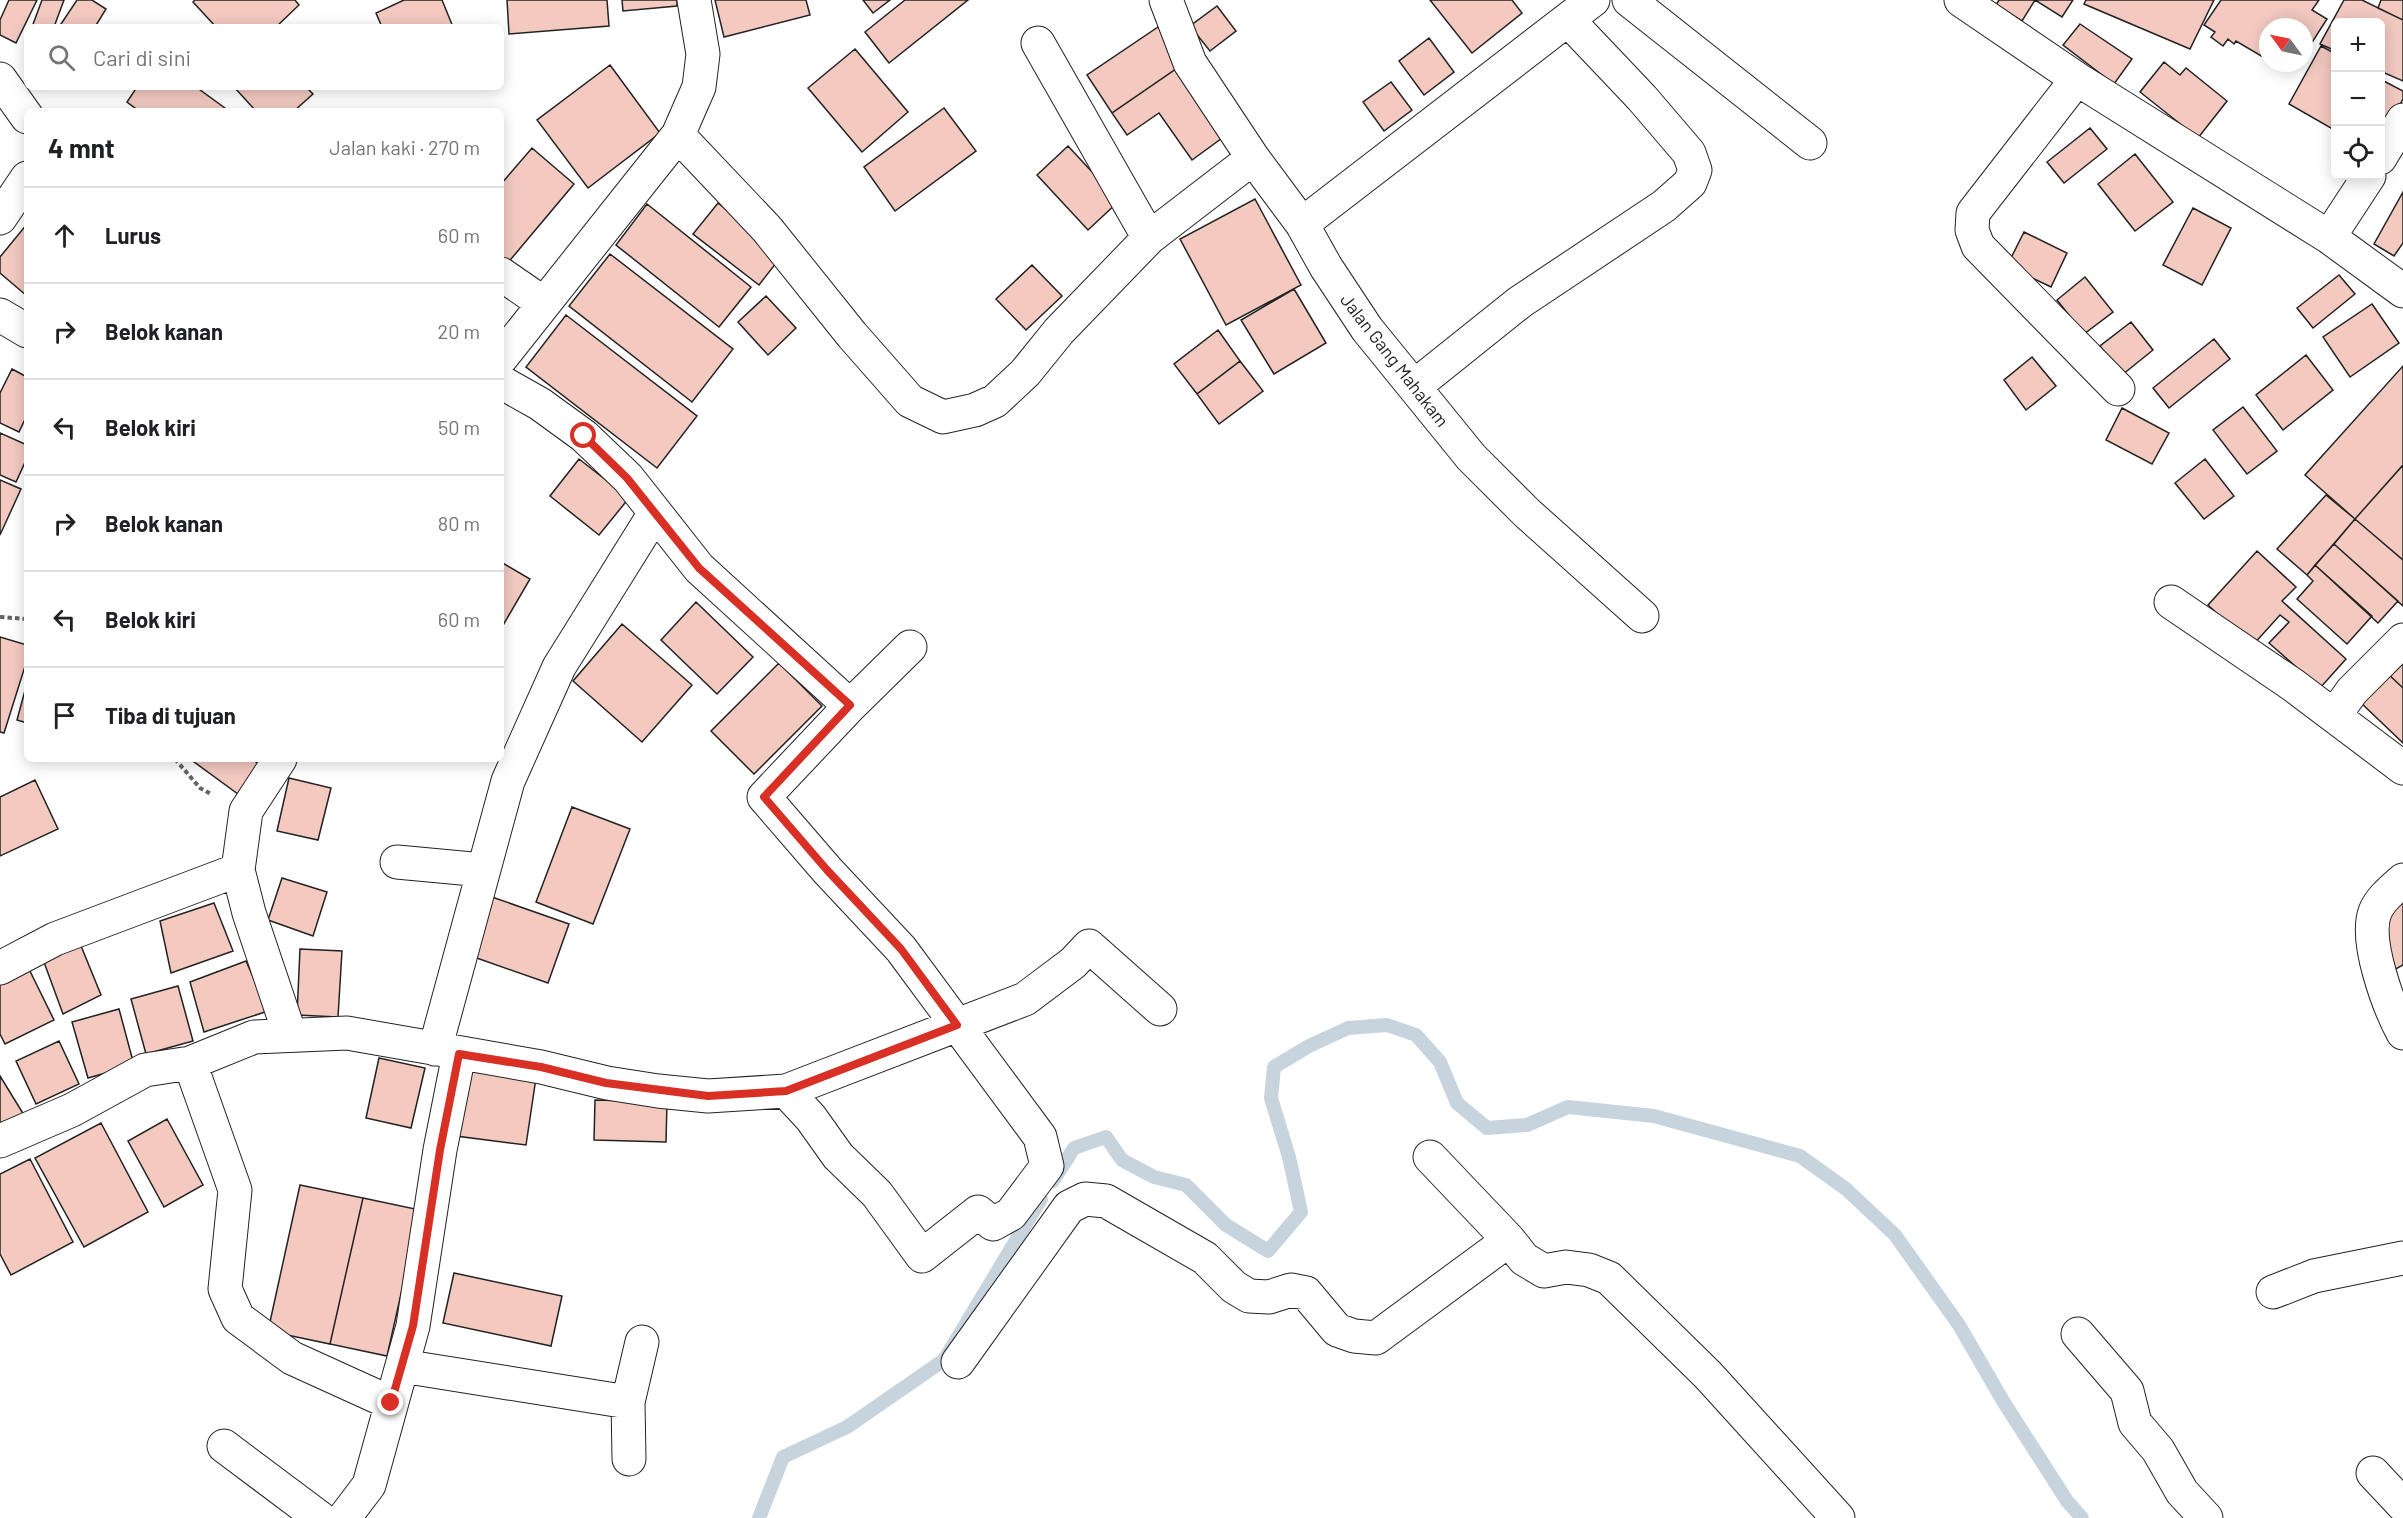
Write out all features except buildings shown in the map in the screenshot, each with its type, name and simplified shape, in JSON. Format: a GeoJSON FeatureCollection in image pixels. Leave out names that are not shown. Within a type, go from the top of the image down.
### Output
{"type":"FeatureCollection","features":[{"type":"Feature","properties":{"kind":"street"},"geometry":{"type":"LineString","coordinates":[[504,354],[678,135],[699,87],[703,54],[693,0]]}},
{"type":"Feature","properties":{"kind":"street","name":"Jalan Gang Mahakam"},"geometry":{"type":"LineString","coordinates":[[1166,0],[1190,63],[1252,158],[1302,224],[1326,267],[1367,329],[1471,457],[1511,497],[1642,616]]}},
{"type":"Feature","properties":{"kind":"street"},"geometry":{"type":"LineString","coordinates":[[1302,224],[1593,0]]}},
{"type":"Feature","properties":{"kind":"street"},"geometry":{"type":"LineString","coordinates":[[1629,0],[1810,143]]}},
{"type":"Feature","properties":{"kind":"street"},"geometry":{"type":"LineString","coordinates":[[1961,0],[2077,79],[2329,237],[2403,291]]}},
{"type":"Feature","properties":{"kind":"street"},"geometry":{"type":"LineString","coordinates":[[1415,386],[1520,302],[1664,206],[1690,183],[1695,170],[1689,153],[1642,98],[1568,20]]}},
{"type":"Feature","properties":{"kind":"street"},"geometry":{"type":"LineString","coordinates":[[1038,43],[1149,238]]}},
{"type":"Feature","properties":{"kind":"street"},"geometry":{"type":"LineString","coordinates":[[0,78],[24,113]]}},
{"type":"Feature","properties":{"kind":"street"},"geometry":{"type":"LineString","coordinates":[[2077,79],[1973,213],[1972,230],[1978,246],[2118,389]]}},
{"type":"Feature","properties":{"kind":"street"},"geometry":{"type":"LineString","coordinates":[[2385,150],[2403,120]]}},
{"type":"Feature","properties":{"kind":"street"},"geometry":{"type":"LineString","coordinates":[[678,135],[767,229],[852,335],[910,401],[942,417],[975,410],[995,401],[1025,373],[1059,331],[1149,238],[1252,158]]}},
{"type":"Feature","properties":{"kind":"street"},"geometry":{"type":"LineString","coordinates":[[2329,237],[2366,180]]}},
{"type":"Feature","properties":{"kind":"street"},"geometry":{"type":"LineString","coordinates":[[0,218],[24,182]]}},
{"type":"Feature","properties":{"kind":"street"},"geometry":{"type":"LineString","coordinates":[[504,276],[543,303]]}},
{"type":"Feature","properties":{"kind":"street"},"geometry":{"type":"LineString","coordinates":[[0,315],[24,329]]}},
{"type":"Feature","properties":{"kind":"street"},"geometry":{"type":"LineString","coordinates":[[504,384],[540,404],[584,436],[627,478],[699,568],[850,705]]}},
{"type":"Feature","properties":{"kind":"street"},"geometry":{"type":"LineString","coordinates":[[344,1518],[369,1485],[413,1326],[440,1150],[447,1052],[483,870],[508,781],[558,667],[655,513]]}},
{"type":"Feature","properties":{"kind":"street"},"geometry":{"type":"LineString","coordinates":[[2171,602],[2294,686],[2403,768]]}},
{"type":"Feature","properties":{"kind":"street"},"geometry":{"type":"LineString","coordinates":[[2334,716],[2352,690],[2403,640]]}},
{"type":"Feature","properties":{"kind":"street"},"geometry":{"type":"LineString","coordinates":[[786,1091],[811,1118],[838,1156],[877,1194],[922,1256],[978,1212],[993,1224],[1011,1214],[1047,1166],[1040,1137],[901,949],[827,870],[764,797],[850,705],[910,647]]}},
{"type":"Feature","properties":{"kind":"street"},"geometry":{"type":"LineString","coordinates":[[278,762],[246,811],[238,870],[249,912],[290,1035]]}},
{"type":"Feature","properties":{"kind":"street"},"geometry":{"type":"LineString","coordinates":[[397,862],[483,870]]}},
{"type":"Feature","properties":{"kind":"street"},"geometry":{"type":"LineString","coordinates":[[0,968],[55,939],[238,870]]}},
{"type":"Feature","properties":{"kind":"street"},"geometry":{"type":"LineString","coordinates":[[2403,880],[2379,904],[2374,913],[2372,943],[2393,1014],[2403,1033]]}},
{"type":"Feature","properties":{"kind":"street"},"geometry":{"type":"LineString","coordinates":[[0,1141],[72,1110],[145,1070],[190,1063],[254,1037],[346,1033],[541,1067],[606,1083],[708,1096],[786,1091],[1025,999],[1073,963],[1089,946],[1160,1009]]}},
{"type":"Feature","properties":{"kind":"street"},"geometry":{"type":"LineString","coordinates":[[190,1063],[235,1190],[225,1290],[238,1318],[292,1358],[391,1403]]}},
{"type":"Feature","properties":{"kind":"street"},"geometry":{"type":"LineString","coordinates":[[1430,1157],[1509,1240],[1524,1259],[1544,1271],[1566,1267],[1589,1270],[1609,1278],[1708,1375],[1838,1518]]}},
{"type":"Feature","properties":{"kind":"street"},"geometry":{"type":"LineString","coordinates":[[958,1362],[1069,1207],[1085,1199],[1106,1201],[1187,1247],[1205,1258],[1234,1287],[1249,1296],[1269,1297],[1291,1290],[1306,1293],[1336,1330],[1354,1336],[1376,1338],[1509,1240]]}},
{"type":"Feature","properties":{"kind":"street"},"geometry":{"type":"LineString","coordinates":[[2273,1292],[2314,1276],[2403,1258]]}},
{"type":"Feature","properties":{"kind":"street"},"geometry":{"type":"LineString","coordinates":[[2079,1334],[2127,1391],[2134,1423],[2158,1450],[2182,1492],[2206,1518]]}},
{"type":"Feature","properties":{"kind":"street"},"geometry":{"type":"LineString","coordinates":[[629,1459],[628,1402],[642,1342]]}},
{"type":"Feature","properties":{"kind":"street"},"geometry":{"type":"LineString","coordinates":[[402,1366],[628,1402]]}},
{"type":"Feature","properties":{"kind":"street"},"geometry":{"type":"LineString","coordinates":[[224,1446],[320,1518]]}},
{"type":"Feature","properties":{"kind":"street"},"geometry":{"type":"LineString","coordinates":[[2373,1473],[2403,1505]]}},
{"type":"Feature","properties":{"kind":"path"},"geometry":{"type":"LineString","coordinates":[[0,617],[24,619]]}},
{"type":"Feature","properties":{"kind":"path"},"geometry":{"type":"LineString","coordinates":[[178,762],[200,789],[246,811]]}},
{"type":"Feature","properties":{"kind":"waterway"},"geometry":{"type":"LineString","coordinates":[[1053,1181],[1074,1148],[1106,1137],[1122,1160],[1154,1177],[1186,1185],[1226,1225],[1268,1251],[1301,1212],[1289,1157],[1271,1098],[1274,1067],[1309,1046],[1348,1028],[1387,1025],[1416,1035],[1440,1062],[1457,1103],[1487,1128],[1527,1125],[1568,1107],[1654,1116],[1800,1156],[1846,1189],[1895,1235],[1959,1325],[2003,1401],[2067,1501],[2082,1518]]}},
{"type":"Feature","properties":{"kind":"waterway"},"geometry":{"type":"LineString","coordinates":[[759,1518],[783,1457],[847,1427],[944,1360],[1041,1199]]}},
{"type":"Feature","properties":{"kind":"route"},"geometry":{"type":"LineString","coordinates":[[391,1403],[413,1326],[440,1150],[459,1054],[541,1067],[606,1083],[708,1096],[786,1091],[957,1025],[901,949],[827,870],[764,797],[850,705],[699,568],[627,478],[584,436]]}}]}
